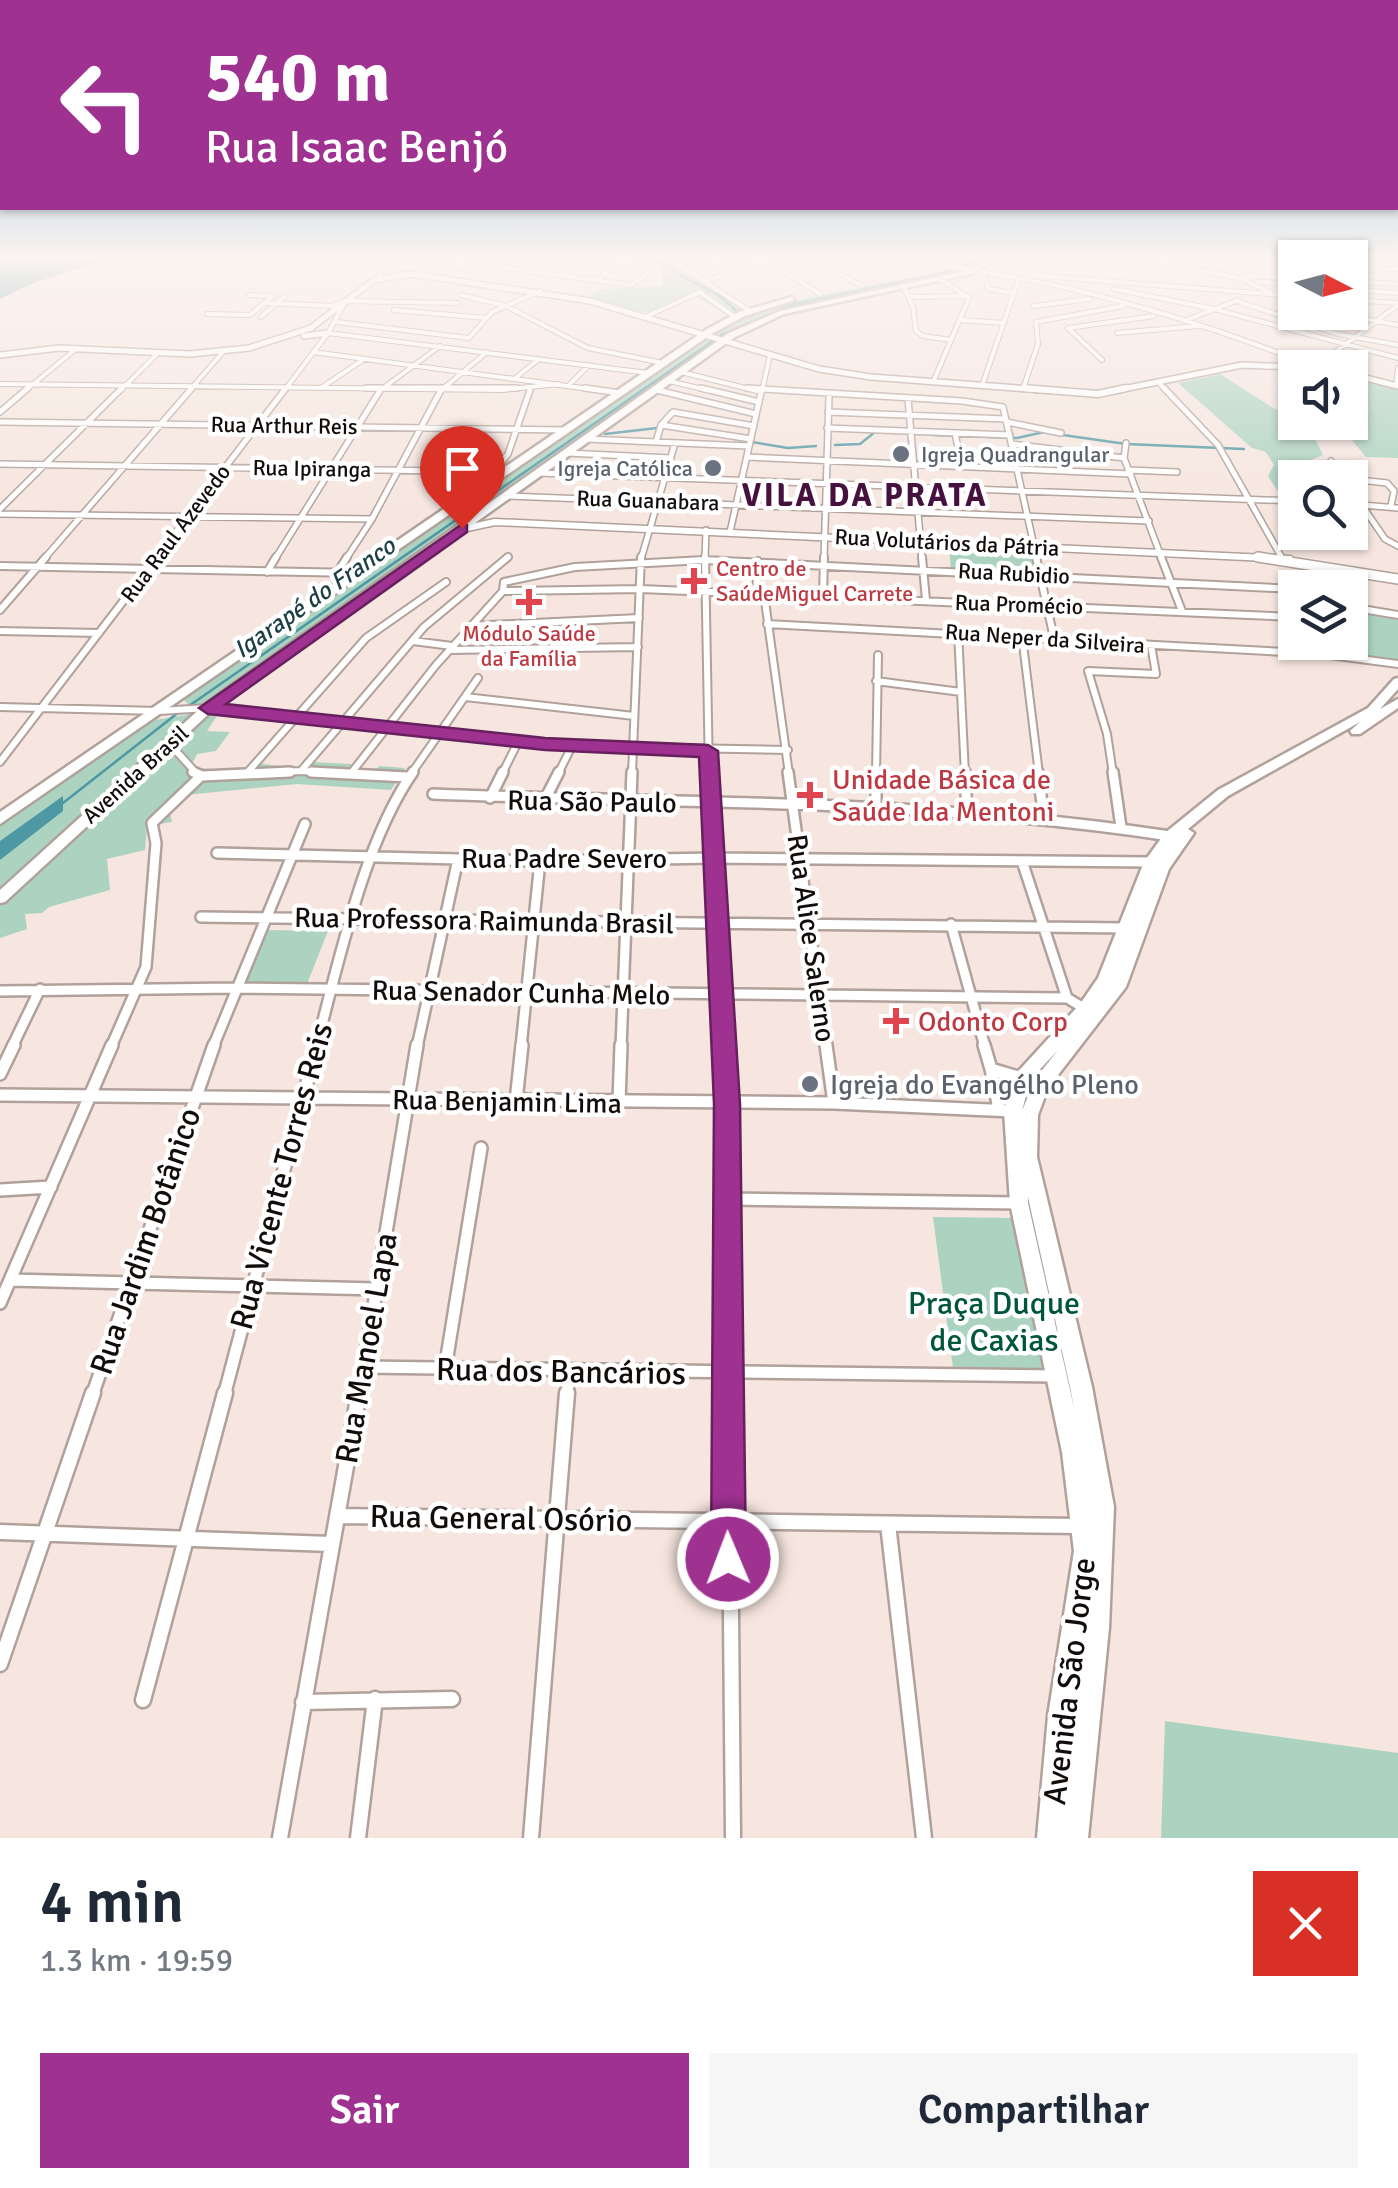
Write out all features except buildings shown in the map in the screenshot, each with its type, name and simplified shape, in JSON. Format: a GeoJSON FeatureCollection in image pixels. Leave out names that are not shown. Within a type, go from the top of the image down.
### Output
{"type":"FeatureCollection","features":[{"type":"Feature","properties":{"kind":"main road","name":"Avenida Brasil"},"geometry":{"type":"LineString","coordinates":[[0,819],[163,710],[500,472],[694,343]]}},
{"type":"Feature","properties":{"kind":"main road","name":"Avenida Brasil"},"geometry":{"type":"LineString","coordinates":[[0,898],[205,708],[719,343]]}},
{"type":"Feature","properties":{"kind":"main road","name":"Avenida São Jorge"},"geometry":{"type":"LineString","coordinates":[[1092,1012],[1152,862],[1170,836],[1223,793],[1372,711],[1398,682]]}},
{"type":"Feature","properties":{"kind":"main road","name":"Avenida São Jorge"},"geometry":{"type":"LineString","coordinates":[[1052,1838],[1061,1716],[1086,1551],[1059,1376],[1018,1203],[1006,1110],[1120,983],[1162,868],[1185,834],[1238,794],[1378,720],[1398,703]]}},
{"type":"Feature","properties":{"kind":"main road","name":"Avenida São Jorge"},"geometry":{"type":"LineString","coordinates":[[1031,1080],[1028,1157],[1081,1387],[1103,1508],[1097,1628],[1074,1838]]}},
{"type":"Feature","properties":{"kind":"street"},"geometry":{"type":"LineString","coordinates":[[1,356],[77,348],[157,354],[223,352],[264,343]]}},
{"type":"Feature","properties":{"kind":"street","name":"Rua Raul Azevedo"},"geometry":{"type":"LineString","coordinates":[[0,762],[320,343]]}},
{"type":"Feature","properties":{"kind":"street"},"geometry":{"type":"LineString","coordinates":[[412,343],[648,373]]}},
{"type":"Feature","properties":{"kind":"street"},"geometry":{"type":"LineString","coordinates":[[578,343],[663,363]]}},
{"type":"Feature","properties":{"kind":"street"},"geometry":{"type":"LineString","coordinates":[[732,343],[840,373],[1098,394],[1252,364],[1278,365]]}},
{"type":"Feature","properties":{"kind":"street"},"geometry":{"type":"LineString","coordinates":[[933,382],[950,343]]}},
{"type":"Feature","properties":{"kind":"street"},"geometry":{"type":"LineString","coordinates":[[982,386],[997,343]]}},
{"type":"Feature","properties":{"kind":"street"},"geometry":{"type":"LineString","coordinates":[[1023,389],[1038,343]]}},
{"type":"Feature","properties":{"kind":"street"},"geometry":{"type":"LineString","coordinates":[[1083,343],[1102,360]]}},
{"type":"Feature","properties":{"kind":"street"},"geometry":{"type":"LineString","coordinates":[[1334,343],[1398,358]]}},
{"type":"Feature","properties":{"kind":"street"},"geometry":{"type":"LineString","coordinates":[[1340,350],[1350,343]]}},
{"type":"Feature","properties":{"kind":"street"},"geometry":{"type":"LineString","coordinates":[[267,572],[383,388],[440,346]]}},
{"type":"Feature","properties":{"kind":"street"},"geometry":{"type":"LineString","coordinates":[[0,412],[77,348]]}},
{"type":"Feature","properties":{"kind":"street"},"geometry":{"type":"LineString","coordinates":[[0,610],[223,352]]}},
{"type":"Feature","properties":{"kind":"street"},"geometry":{"type":"LineString","coordinates":[[313,352],[620,393]]}},
{"type":"Feature","properties":{"kind":"street"},"geometry":{"type":"LineString","coordinates":[[337,573],[372,519],[443,388],[487,352]]}},
{"type":"Feature","properties":{"kind":"street"},"geometry":{"type":"LineString","coordinates":[[0,511],[42,464],[157,354]]}},
{"type":"Feature","properties":{"kind":"street"},"geometry":{"type":"LineString","coordinates":[[730,532],[770,354]]}},
{"type":"Feature","properties":{"kind":"street"},"geometry":{"type":"LineString","coordinates":[[321,388],[364,359]]}},
{"type":"Feature","properties":{"kind":"street"},"geometry":{"type":"LineString","coordinates":[[502,390],[539,359]]}},
{"type":"Feature","properties":{"kind":"street"},"geometry":{"type":"LineString","coordinates":[[568,386],[589,365]]}},
{"type":"Feature","properties":{"kind":"street"},"geometry":{"type":"LineString","coordinates":[[1368,379],[1397,386],[1398,368]]}},
{"type":"Feature","properties":{"kind":"street"},"geometry":{"type":"LineString","coordinates":[[681,372],[761,392],[1004,408],[1054,638]]}},
{"type":"Feature","properties":{"kind":"street"},"geometry":{"type":"LineString","coordinates":[[670,381],[759,402]]}},
{"type":"Feature","properties":{"kind":"street"},"geometry":{"type":"LineString","coordinates":[[1159,383],[1218,445],[1282,558]]}},
{"type":"Feature","properties":{"kind":"street"},"geometry":{"type":"LineString","coordinates":[[0,384],[502,390],[558,384]]}},
{"type":"Feature","properties":{"kind":"street"},"geometry":{"type":"LineString","coordinates":[[500,472],[530,390]]}},
{"type":"Feature","properties":{"kind":"street"},"geometry":{"type":"LineString","coordinates":[[657,390],[756,414]]}},
{"type":"Feature","properties":{"kind":"street"},"geometry":{"type":"LineString","coordinates":[[822,596],[829,396]]}},
{"type":"Feature","properties":{"kind":"street"},"geometry":{"type":"LineString","coordinates":[[908,399],[926,600]]}},
{"type":"Feature","properties":{"kind":"street"},"geometry":{"type":"LineString","coordinates":[[656,442],[661,425],[673,412],[754,426]]}},
{"type":"Feature","properties":{"kind":"street"},"geometry":{"type":"LineString","coordinates":[[828,412],[1007,421],[1061,434]]}},
{"type":"Feature","properties":{"kind":"street","name":"Rua Arthur Reis"},"geometry":{"type":"LineString","coordinates":[[0,422],[568,430]]}},
{"type":"Feature","properties":{"kind":"street"},"geometry":{"type":"LineString","coordinates":[[661,425],[702,428],[750,443]]}},
{"type":"Feature","properties":{"kind":"street"},"geometry":{"type":"LineString","coordinates":[[827,428],[1010,435]]}},
{"type":"Feature","properties":{"kind":"street"},"geometry":{"type":"LineString","coordinates":[[956,434],[959,453]]}},
{"type":"Feature","properties":{"kind":"street"},"geometry":{"type":"LineString","coordinates":[[586,439],[750,443]]}},
{"type":"Feature","properties":{"kind":"street"},"geometry":{"type":"LineString","coordinates":[[619,1102],[640,562],[676,443]]}},
{"type":"Feature","properties":{"kind":"street"},"geometry":{"type":"LineString","coordinates":[[1126,443],[1124,458],[1182,611]]}},
{"type":"Feature","properties":{"kind":"street"},"geometry":{"type":"LineString","coordinates":[[1012,444],[1124,458]]}},
{"type":"Feature","properties":{"kind":"street"},"geometry":{"type":"LineString","coordinates":[[567,453],[671,458]]}},
{"type":"Feature","properties":{"kind":"street"},"geometry":{"type":"LineString","coordinates":[[747,458],[1177,472]]}},
{"type":"Feature","properties":{"kind":"street","name":"Rua Ipiranga"},"geometry":{"type":"LineString","coordinates":[[0,464],[500,472]]}},
{"type":"Feature","properties":{"kind":"street"},"geometry":{"type":"LineString","coordinates":[[539,473],[1278,500]]}},
{"type":"Feature","properties":{"kind":"street"},"geometry":{"type":"LineString","coordinates":[[1368,481],[1387,483],[1394,491],[1395,507],[1368,505]]}},
{"type":"Feature","properties":{"kind":"street","name":"Rua Guanabara"},"geometry":{"type":"LineString","coordinates":[[506,496],[1149,521]]}},
{"type":"Feature","properties":{"kind":"street"},"geometry":{"type":"LineString","coordinates":[[0,511],[372,519]]}},
{"type":"Feature","properties":{"kind":"street"},"geometry":{"type":"LineString","coordinates":[[482,513],[495,522]]}},
{"type":"Feature","properties":{"kind":"street"},"geometry":{"type":"LineString","coordinates":[[1368,515],[1385,539],[1398,546]]}},
{"type":"Feature","properties":{"kind":"street","name":"Rua Volutários da Pátria"},"geometry":{"type":"LineString","coordinates":[[462,528],[495,522],[1160,550],[1282,558],[1398,578]]}},
{"type":"Feature","properties":{"kind":"street"},"geometry":{"type":"LineString","coordinates":[[706,530],[703,591],[708,751],[727,1104],[733,1838]]}},
{"type":"Feature","properties":{"kind":"street"},"geometry":{"type":"LineString","coordinates":[[301,770],[413,641],[461,592],[508,557]]}},
{"type":"Feature","properties":{"kind":"street","name":"Rua Rubidio"},"geometry":{"type":"LineString","coordinates":[[503,591],[507,580],[640,562],[704,560],[1171,580],[1278,589]]}},
{"type":"Feature","properties":{"kind":"street"},"geometry":{"type":"LineString","coordinates":[[758,561],[760,594]]}},
{"type":"Feature","properties":{"kind":"street"},"geometry":{"type":"LineString","coordinates":[[0,566],[358,574]]}},
{"type":"Feature","properties":{"kind":"street"},"geometry":{"type":"LineString","coordinates":[[246,774],[366,638],[446,582]]}},
{"type":"Feature","properties":{"kind":"street"},"geometry":{"type":"LineString","coordinates":[[352,772],[469,626],[503,591]]}},
{"type":"Feature","properties":{"kind":"street","name":"Rua Promécio"},"geometry":{"type":"LineString","coordinates":[[503,591],[703,591],[1278,616]]}},
{"type":"Feature","properties":{"kind":"street","name":"Rua Alice Salerno"},"geometry":{"type":"LineString","coordinates":[[760,594],[788,750],[834,1104]]}},
{"type":"Feature","properties":{"kind":"street"},"geometry":{"type":"LineString","coordinates":[[1368,610],[1398,615]]}},
{"type":"Feature","properties":{"kind":"street"},"geometry":{"type":"LineString","coordinates":[[469,626],[638,618]]}},
{"type":"Feature","properties":{"kind":"street","name":"Rua Neper da Silveira"},"geometry":{"type":"LineString","coordinates":[[767,624],[1278,652]]}},
{"type":"Feature","properties":{"kind":"street"},"geometry":{"type":"LineString","coordinates":[[0,630],[98,634]]}},
{"type":"Feature","properties":{"kind":"street"},"geometry":{"type":"LineString","coordinates":[[958,632],[966,814]]}},
{"type":"Feature","properties":{"kind":"street"},"geometry":{"type":"LineString","coordinates":[[1022,636],[1044,820]]}},
{"type":"Feature","properties":{"kind":"street"},"geometry":{"type":"LineString","coordinates":[[413,641],[451,648],[638,647]]}},
{"type":"Feature","properties":{"kind":"street"},"geometry":{"type":"LineString","coordinates":[[1121,827],[1107,734],[1088,671],[1156,674],[1150,645]]}},
{"type":"Feature","properties":{"kind":"street"},"geometry":{"type":"LineString","coordinates":[[876,805],[878,655]]}},
{"type":"Feature","properties":{"kind":"street","name":"Rua Neper da Silveira"},"geometry":{"type":"LineString","coordinates":[[1368,660],[1398,664]]}},
{"type":"Feature","properties":{"kind":"street","name":"Rua Vicente Torres Reis"},"geometry":{"type":"LineString","coordinates":[[143,1700],[351,917],[372,856],[407,777],[478,678]]}},
{"type":"Feature","properties":{"kind":"street"},"geometry":{"type":"LineString","coordinates":[[876,681],[961,692]]}},
{"type":"Feature","properties":{"kind":"street"},"geometry":{"type":"LineString","coordinates":[[465,697],[634,716]]}},
{"type":"Feature","properties":{"kind":"street"},"geometry":{"type":"LineString","coordinates":[[0,706],[205,708],[572,746],[788,750]]}},
{"type":"Feature","properties":{"kind":"street"},"geometry":{"type":"LineString","coordinates":[[490,798],[518,742]]}},
{"type":"Feature","properties":{"kind":"street"},"geometry":{"type":"LineString","coordinates":[[169,743],[177,749],[189,771],[200,776],[301,770],[407,777]]}},
{"type":"Feature","properties":{"kind":"street"},"geometry":{"type":"LineString","coordinates":[[544,801],[572,746]]}},
{"type":"Feature","properties":{"kind":"street"},"geometry":{"type":"LineString","coordinates":[[0,1303],[139,988],[152,920],[156,844],[152,822],[200,776]]}},
{"type":"Feature","properties":{"kind":"street","name":"Rua São Paulo"},"geometry":{"type":"LineString","coordinates":[[434,794],[544,801],[876,805],[1121,827],[1170,836]]}},
{"type":"Feature","properties":{"kind":"street","name":"Rua Jardim Botânico"},"geometry":{"type":"LineString","coordinates":[[0,1664],[194,1098],[235,988],[305,824]]}},
{"type":"Feature","properties":{"kind":"street","name":"Rua Padre Severo"},"geometry":{"type":"LineString","coordinates":[[217,853],[260,851],[540,861],[715,858],[1152,862]]}},
{"type":"Feature","properties":{"kind":"street","name":"Rua Manoel Lapa"},"geometry":{"type":"LineString","coordinates":[[280,1838],[426,990],[458,859]]}},
{"type":"Feature","properties":{"kind":"street"},"geometry":{"type":"LineString","coordinates":[[516,1101],[540,861]]}},
{"type":"Feature","properties":{"kind":"street"},"geometry":{"type":"LineString","coordinates":[[1022,861],[1067,998],[1092,1012]]}},
{"type":"Feature","properties":{"kind":"street","name":"Rua Professora Raimunda Brasil"},"geometry":{"type":"LineString","coordinates":[[201,918],[1127,928]]}},
{"type":"Feature","properties":{"kind":"street"},"geometry":{"type":"LineString","coordinates":[[950,924],[1006,1110]]}},
{"type":"Feature","properties":{"kind":"street","name":"Rua Senador Cunha Melo"},"geometry":{"type":"LineString","coordinates":[[0,991],[235,988],[1067,998]]}},
{"type":"Feature","properties":{"kind":"street"},"geometry":{"type":"LineString","coordinates":[[0,1074],[40,989]]}},
{"type":"Feature","properties":{"kind":"street"},"geometry":{"type":"LineString","coordinates":[[991,1069],[1031,1080]]}},
{"type":"Feature","properties":{"kind":"street","name":"Rua Benjamin Lima"},"geometry":{"type":"LineString","coordinates":[[0,1095],[834,1104],[1006,1110]]}},
{"type":"Feature","properties":{"kind":"street"},"geometry":{"type":"LineString","coordinates":[[445,1370],[481,1148]]}},
{"type":"Feature","properties":{"kind":"street"},"geometry":{"type":"LineString","coordinates":[[0,1190],[52,1188]]}},
{"type":"Feature","properties":{"kind":"street"},"geometry":{"type":"LineString","coordinates":[[727,1200],[1018,1203]]}},
{"type":"Feature","properties":{"kind":"street"},"geometry":{"type":"LineString","coordinates":[[10,1280],[376,1289]]}},
{"type":"Feature","properties":{"kind":"street","name":"Rua dos Bancários"},"geometry":{"type":"LineString","coordinates":[[364,1367],[1059,1376]]}},
{"type":"Feature","properties":{"kind":"street"},"geometry":{"type":"LineString","coordinates":[[531,1838],[569,1372]]}},
{"type":"Feature","properties":{"kind":"street","name":"Rua General Osório"},"geometry":{"type":"LineString","coordinates":[[336,1516],[1084,1526]]}},
{"type":"Feature","properties":{"kind":"street"},"geometry":{"type":"LineString","coordinates":[[888,1524],[924,1838]]}},
{"type":"Feature","properties":{"kind":"street"},"geometry":{"type":"LineString","coordinates":[[0,1532],[331,1544]]}},
{"type":"Feature","properties":{"kind":"street"},"geometry":{"type":"LineString","coordinates":[[358,1838],[375,1699]]}},
{"type":"Feature","properties":{"kind":"street"},"geometry":{"type":"LineString","coordinates":[[303,1702],[452,1699]]}},
{"type":"Feature","properties":{"kind":"green space"},"geometry":{"type":"Polygon","coordinates":[[[697,343],[720,343],[462,520],[204,705],[191,707],[184,700],[289,623],[697,343]]]}},
{"type":"Feature","properties":{"kind":"green space"},"geometry":{"type":"Polygon","coordinates":[[[1220,374],[1278,410],[1278,440],[1316,440],[1323,455],[1310,460],[1278,460],[1278,491],[1268,476],[1274,465],[1266,452],[1252,448],[1178,383],[1220,374]]]}},
{"type":"Feature","properties":{"kind":"green space"},"geometry":{"type":"Polygon","coordinates":[[[1368,382],[1398,389],[1398,458],[1366,457],[1352,440],[1368,440],[1368,382]]]}},
{"type":"Feature","properties":{"kind":"green space"},"geometry":{"type":"Polygon","coordinates":[[[949,547],[1030,551],[1035,574],[951,570],[949,547]]]}},
{"type":"Feature","properties":{"kind":"green space"},"geometry":{"type":"Polygon","coordinates":[[[1368,615],[1398,620],[1398,660],[1368,656],[1368,615]]]}},
{"type":"Feature","properties":{"kind":"green space"},"geometry":{"type":"Polygon","coordinates":[[[198,713],[217,716],[207,731],[230,732],[216,751],[197,754],[190,768],[240,770],[256,763],[296,768],[312,762],[351,764],[351,769],[373,773],[379,766],[405,768],[391,790],[297,784],[185,795],[168,801],[172,822],[147,826],[145,850],[107,859],[110,890],[49,907],[42,913],[25,914],[27,929],[0,938],[0,823],[148,721],[198,713]]]}},
{"type":"Feature","properties":{"kind":"green space"},"geometry":{"type":"Polygon","coordinates":[[[267,930],[328,931],[305,989],[244,983],[267,930]]]}},
{"type":"Feature","properties":{"kind":"green space","name":"Praça Duque de Caxias"},"geometry":{"type":"Polygon","coordinates":[[[933,1217],[1017,1218],[1053,1371],[953,1368],[933,1217]]]}},
{"type":"Feature","properties":{"kind":"green space"},"geometry":{"type":"Polygon","coordinates":[[[1165,1721],[1398,1753],[1398,1838],[1161,1838],[1165,1721]]]}},
{"type":"Feature","properties":{"kind":"water"},"geometry":{"type":"Polygon","coordinates":[[[63,796],[63,811],[0,860],[0,841],[63,796]]]}},
{"type":"Feature","properties":{"kind":"waterway","name":"Igarapé do Franco"},"geometry":{"type":"LineString","coordinates":[[186,708],[710,343]]}},
{"type":"Feature","properties":{"kind":"waterway"},"geometry":{"type":"LineString","coordinates":[[605,434],[657,428]]}},
{"type":"Feature","properties":{"kind":"waterway"},"geometry":{"type":"LineString","coordinates":[[835,445],[860,444],[875,432]]}},
{"type":"Feature","properties":{"kind":"waterway"},"geometry":{"type":"LineString","coordinates":[[933,435],[1017,438],[1044,432]]}},
{"type":"Feature","properties":{"kind":"waterway"},"geometry":{"type":"LineString","coordinates":[[1056,434],[1126,444],[1244,449]]}},
{"type":"Feature","properties":{"kind":"waterway"},"geometry":{"type":"LineString","coordinates":[[734,439],[788,448],[816,446]]}},
{"type":"Feature","properties":{"kind":"waterway","name":"Igarapé do Franco"},"geometry":{"type":"LineString","coordinates":[[63,803],[179,712]]}},
{"type":"Feature","properties":{"kind":"place","name":"Igreja Quadrangular"},"geometry":{"type":"Point","coordinates":[901,454]}},
{"type":"Feature","properties":{"kind":"place","name":"Igreja Católica"},"geometry":{"type":"Point","coordinates":[713,468]}},
{"type":"Feature","properties":{"kind":"place","name":"Centro de SaúdeMiguel Carrete"},"geometry":{"type":"Point","coordinates":[694,581]}},
{"type":"Feature","properties":{"kind":"place","name":"Módulo Saúde da Família"},"geometry":{"type":"Point","coordinates":[529,602]}},
{"type":"Feature","properties":{"kind":"place","name":"Unidade Básica de Saúde Ida Mentoni"},"geometry":{"type":"Point","coordinates":[810,795]}},
{"type":"Feature","properties":{"kind":"place","name":"Odonto Corp"},"geometry":{"type":"Point","coordinates":[896,1021]}},
{"type":"Feature","properties":{"kind":"place","name":"Igreja do Evangélho Pleno"},"geometry":{"type":"Point","coordinates":[810,1084]}},
{"type":"Feature","properties":{"kind":"district","name":"VILA DA PRATA"},"geometry":{"type":"Point","coordinates":[865,495]}},
{"type":"Feature","properties":{"kind":"route"},"geometry":{"type":"LineString","coordinates":[[462,528],[208,708],[545,744],[708,751],[727,1104],[728,1559]]}}]}
